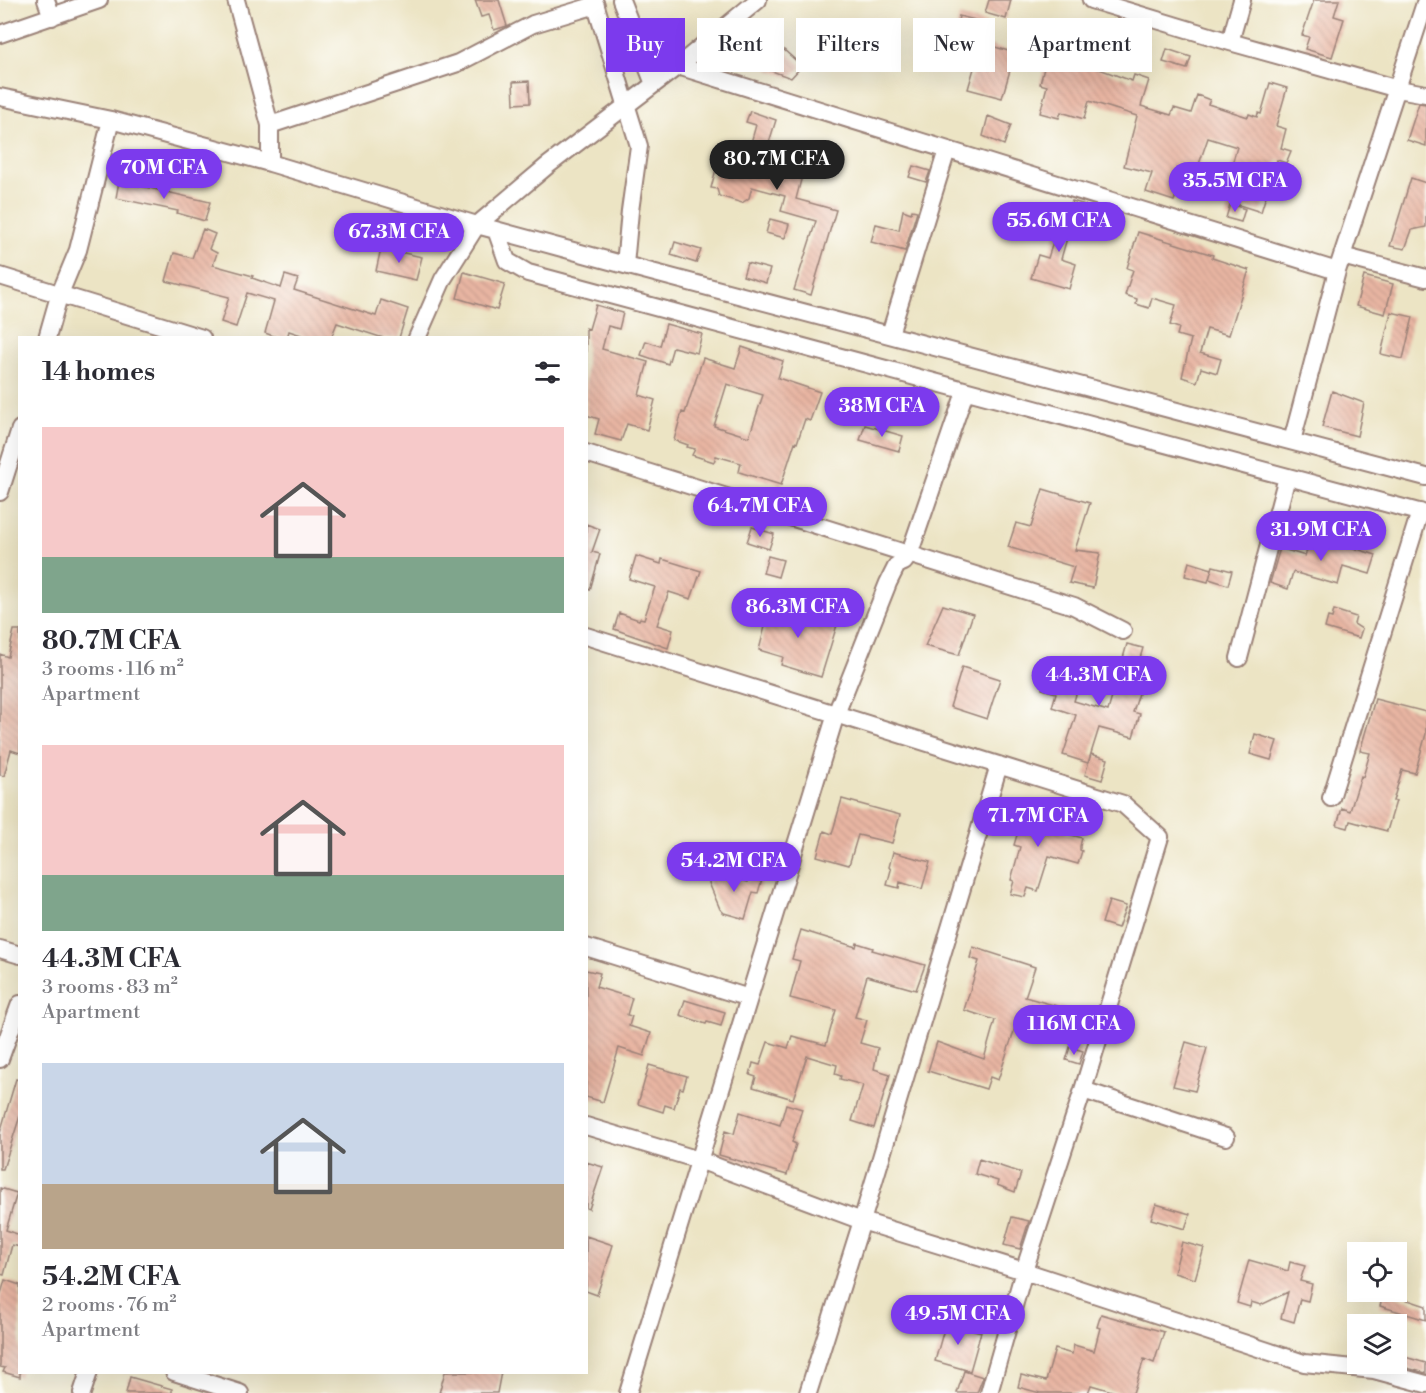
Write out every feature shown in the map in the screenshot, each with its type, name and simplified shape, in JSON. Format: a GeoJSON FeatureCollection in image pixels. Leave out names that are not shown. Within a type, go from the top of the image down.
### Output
{"type":"FeatureCollection","features":[{"type":"Feature","properties":{"kind":"street"},"geometry":{"type":"LineString","coordinates":[[46,0],[52,17]]}},
{"type":"Feature","properties":{"kind":"street"},"geometry":{"type":"LineString","coordinates":[[0,34],[99,0]]}},
{"type":"Feature","properties":{"kind":"street"},"geometry":{"type":"LineString","coordinates":[[236,0],[270,125],[270,163]]}},
{"type":"Feature","properties":{"kind":"street"},"geometry":{"type":"LineString","coordinates":[[621,0],[654,84]]}},
{"type":"Feature","properties":{"kind":"street"},"geometry":{"type":"LineString","coordinates":[[685,60],[758,0]]}},
{"type":"Feature","properties":{"kind":"street"},"geometry":{"type":"LineString","coordinates":[[1091,0],[1230,42],[1398,89],[1426,94]]}},
{"type":"Feature","properties":{"kind":"street"},"geometry":{"type":"LineString","coordinates":[[1230,42],[1242,0]]}},
{"type":"Feature","properties":{"kind":"street"},"geometry":{"type":"LineString","coordinates":[[1292,441],[1340,264],[1426,0]]}},
{"type":"Feature","properties":{"kind":"street"},"geometry":{"type":"LineString","coordinates":[[270,125],[458,63],[533,24],[595,3],[639,146],[625,266]]}},
{"type":"Feature","properties":{"kind":"street"},"geometry":{"type":"LineString","coordinates":[[685,68],[947,150],[1340,264],[1426,278]]}},
{"type":"Feature","properties":{"kind":"street"},"geometry":{"type":"LineString","coordinates":[[418,336],[442,279],[477,225],[547,166],[670,72]]}},
{"type":"Feature","properties":{"kind":"street"},"geometry":{"type":"LineString","coordinates":[[0,97],[111,120],[270,163],[477,225],[625,266],[1426,477]]}},
{"type":"Feature","properties":{"kind":"street"},"geometry":{"type":"LineString","coordinates":[[47,336],[59,296],[78,250],[111,120]]}},
{"type":"Feature","properties":{"kind":"street"},"geometry":{"type":"LineString","coordinates":[[890,334],[947,150]]}},
{"type":"Feature","properties":{"kind":"street"},"geometry":{"type":"LineString","coordinates":[[496,230],[507,261],[528,273],[1423,513],[1330,798]]}},
{"type":"Feature","properties":{"kind":"street"},"geometry":{"type":"LineString","coordinates":[[0,276],[195,336]]}},
{"type":"Feature","properties":{"kind":"street"},"geometry":{"type":"LineString","coordinates":[[628,1393],[836,714],[888,583],[897,565],[904,562],[909,555],[965,392]]}},
{"type":"Feature","properties":{"kind":"street"},"geometry":{"type":"LineString","coordinates":[[0,492],[18,435]]}},
{"type":"Feature","properties":{"kind":"street"},"geometry":{"type":"LineString","coordinates":[[588,454],[1074,606],[1123,631]]}},
{"type":"Feature","properties":{"kind":"street"},"geometry":{"type":"LineString","coordinates":[[1239,658],[1287,477]]}},
{"type":"Feature","properties":{"kind":"street"},"geometry":{"type":"LineString","coordinates":[[588,637],[1123,804],[1160,837],[988,1393]]}},
{"type":"Feature","properties":{"kind":"street"},"geometry":{"type":"LineString","coordinates":[[808,1393],[999,765]]}},
{"type":"Feature","properties":{"kind":"street"},"geometry":{"type":"LineString","coordinates":[[588,948],[749,998]]}},
{"type":"Feature","properties":{"kind":"street"},"geometry":{"type":"LineString","coordinates":[[0,949],[18,954]]}},
{"type":"Feature","properties":{"kind":"street"},"geometry":{"type":"LineString","coordinates":[[0,1059],[18,1010]]}},
{"type":"Feature","properties":{"kind":"street"},"geometry":{"type":"LineString","coordinates":[[1083,1090],[1226,1137]]}},
{"type":"Feature","properties":{"kind":"street"},"geometry":{"type":"LineString","coordinates":[[588,1127],[699,1160],[862,1221],[1024,1271],[1304,1363],[1374,1370],[1426,1384]]}},
{"type":"Feature","properties":{"kind":"street"},"geometry":{"type":"LineString","coordinates":[[82,1393],[88,1374]]}},
{"type":"Feature","properties":{"kind":"street"},"geometry":{"type":"LineString","coordinates":[[180,1374],[240,1393]]}},
{"type":"Feature","properties":{"kind":"building"},"geometry":{"type":"Polygon","coordinates":[[[475,0],[499,0],[507,26],[494,30],[489,15],[481,17],[475,0]]]}},
{"type":"Feature","properties":{"kind":"building"},"geometry":{"type":"Polygon","coordinates":[[[989,0],[1011,0],[1006,19],[985,13],[989,0]]]}},
{"type":"Feature","properties":{"kind":"building"},"geometry":{"type":"Polygon","coordinates":[[[1314,0],[1339,0],[1334,16],[1344,19],[1332,57],[1305,49],[1309,37],[1302,35],[1314,0]]]}},
{"type":"Feature","properties":{"kind":"building"},"geometry":{"type":"Polygon","coordinates":[[[995,47],[1007,51],[1007,72],[1010,72],[1002,98],[968,89],[973,72],[995,72],[995,47]]]}},
{"type":"Feature","properties":{"kind":"building"},"geometry":{"type":"Polygon","coordinates":[[[1167,49],[1191,57],[1187,69],[1163,62],[1167,49]]]}},
{"type":"Feature","properties":{"kind":"building"},"geometry":{"type":"Polygon","coordinates":[[[784,50],[796,61],[796,72],[791,78],[774,72],[784,72],[784,50]]]}},
{"type":"Feature","properties":{"kind":"building"},"geometry":{"type":"Polygon","coordinates":[[[1043,72],[1107,72],[1132,81],[1134,75],[1149,80],[1141,106],[1171,115],[1174,108],[1191,113],[1197,95],[1210,100],[1208,104],[1248,117],[1249,114],[1257,117],[1258,113],[1261,114],[1270,83],[1287,88],[1276,126],[1286,129],[1281,148],[1291,151],[1286,163],[1277,160],[1261,212],[1236,204],[1243,179],[1229,175],[1237,147],[1208,138],[1196,173],[1193,172],[1191,180],[1182,178],[1174,201],[1146,192],[1152,173],[1124,166],[1137,116],[1089,101],[1084,119],[1061,112],[1059,118],[1040,113],[1047,86],[1040,84],[1043,72]]]}},
{"type":"Feature","properties":{"kind":"building"},"geometry":{"type":"Polygon","coordinates":[[[529,81],[530,103],[514,104],[513,82],[529,81]]]}},
{"type":"Feature","properties":{"kind":"building"},"geometry":{"type":"Polygon","coordinates":[[[1419,103],[1426,104],[1426,146],[1407,140],[1419,103]]]}},
{"type":"Feature","properties":{"kind":"building"},"geometry":{"type":"Polygon","coordinates":[[[750,111],[776,120],[767,149],[812,162],[814,167],[812,175],[803,172],[796,199],[836,210],[811,295],[794,290],[816,221],[781,211],[785,196],[752,187],[749,198],[742,203],[719,196],[717,189],[711,188],[716,169],[728,152],[745,164],[756,125],[746,122],[750,111]]]}},
{"type":"Feature","properties":{"kind":"building"},"geometry":{"type":"Polygon","coordinates":[[[988,116],[1011,125],[1004,145],[983,136],[988,116]]]}},
{"type":"Feature","properties":{"kind":"building"},"geometry":{"type":"Polygon","coordinates":[[[913,166],[930,171],[926,182],[909,177],[913,166]]]}},
{"type":"Feature","properties":{"kind":"building"},"geometry":{"type":"Polygon","coordinates":[[[1411,178],[1426,183],[1426,227],[1412,230],[1405,249],[1390,246],[1411,178]]]}},
{"type":"Feature","properties":{"kind":"building"},"geometry":{"type":"Polygon","coordinates":[[[119,181],[210,202],[205,221],[177,213],[178,211],[116,198],[119,181]]]}},
{"type":"Feature","properties":{"kind":"building"},"geometry":{"type":"Polygon","coordinates":[[[1072,201],[1085,205],[1078,226],[1071,224],[1061,259],[1076,264],[1069,289],[1031,278],[1038,255],[1048,258],[1060,220],[1066,221],[1072,201]]]}},
{"type":"Feature","properties":{"kind":"building"},"geometry":{"type":"Polygon","coordinates":[[[1230,204],[1245,209],[1241,222],[1226,218],[1230,204]]]}},
{"type":"Feature","properties":{"kind":"building"},"geometry":{"type":"Polygon","coordinates":[[[903,210],[911,213],[912,210],[917,211],[905,251],[871,242],[876,224],[899,230],[903,210]]]}},
{"type":"Feature","properties":{"kind":"building"},"geometry":{"type":"Polygon","coordinates":[[[770,219],[789,224],[785,238],[766,233],[770,219]]]}},
{"type":"Feature","properties":{"kind":"building"},"geometry":{"type":"Polygon","coordinates":[[[203,229],[215,234],[209,249],[217,253],[213,265],[253,276],[252,278],[281,288],[285,275],[298,279],[294,290],[376,316],[381,300],[408,309],[400,336],[377,336],[337,323],[332,336],[304,336],[289,331],[288,336],[273,336],[265,333],[274,301],[247,293],[236,327],[221,322],[229,297],[166,281],[174,253],[192,258],[203,229]]]}},
{"type":"Feature","properties":{"kind":"building"},"geometry":{"type":"Polygon","coordinates":[[[1138,232],[1213,255],[1212,258],[1249,270],[1229,335],[1207,329],[1200,353],[1221,359],[1217,373],[1201,368],[1197,382],[1182,377],[1191,339],[1177,335],[1179,328],[1170,325],[1176,305],[1152,298],[1149,308],[1136,304],[1137,299],[1125,295],[1133,270],[1127,268],[1138,232]]]}},
{"type":"Feature","properties":{"kind":"building"},"geometry":{"type":"Polygon","coordinates":[[[675,242],[701,250],[696,263],[671,255],[675,242]]]}},
{"type":"Feature","properties":{"kind":"building"},"geometry":{"type":"Polygon","coordinates":[[[381,248],[422,257],[416,280],[376,271],[381,248]]]}},
{"type":"Feature","properties":{"kind":"building"},"geometry":{"type":"Polygon","coordinates":[[[747,263],[770,269],[766,283],[743,276],[747,263]]]}},
{"type":"Feature","properties":{"kind":"building"},"geometry":{"type":"Polygon","coordinates":[[[464,272],[505,284],[497,310],[457,298],[464,272]]]}},
{"type":"Feature","properties":{"kind":"building"},"geometry":{"type":"Polygon","coordinates":[[[1364,276],[1393,284],[1385,314],[1356,306],[1364,276]]]}},
{"type":"Feature","properties":{"kind":"building"},"geometry":{"type":"Polygon","coordinates":[[[596,305],[623,313],[619,329],[608,326],[602,349],[648,362],[639,395],[655,400],[647,430],[627,424],[621,441],[595,434],[599,419],[588,416],[588,336],[586,336],[586,328],[589,329],[596,305]]]}},
{"type":"Feature","properties":{"kind":"building"},"geometry":{"type":"Polygon","coordinates":[[[1391,312],[1413,317],[1403,359],[1381,354],[1391,312]]]}},
{"type":"Feature","properties":{"kind":"building"},"geometry":{"type":"Polygon","coordinates":[[[666,324],[702,334],[697,353],[673,347],[668,364],[641,355],[646,341],[660,346],[666,324]]]}},
{"type":"Feature","properties":{"kind":"building"},"geometry":{"type":"Polygon","coordinates":[[[742,347],[783,361],[778,378],[820,392],[810,421],[805,419],[797,443],[795,442],[781,485],[739,472],[741,463],[716,456],[714,462],[692,455],[695,449],[674,440],[703,358],[735,368],[742,347]],[[727,384],[714,426],[749,437],[763,395],[727,384]]]}},
{"type":"Feature","properties":{"kind":"building"},"geometry":{"type":"Polygon","coordinates":[[[1332,391],[1364,403],[1357,436],[1322,427],[1332,391]]]}},
{"type":"Feature","properties":{"kind":"building"},"geometry":{"type":"Polygon","coordinates":[[[865,425],[903,436],[899,451],[860,440],[865,425]]]}},
{"type":"Feature","properties":{"kind":"building"},"geometry":{"type":"Polygon","coordinates":[[[1043,489],[1090,503],[1075,550],[1100,553],[1093,588],[1069,583],[1074,567],[1008,547],[1016,523],[1031,527],[1043,489]]]}},
{"type":"Feature","properties":{"kind":"building"},"geometry":{"type":"Polygon","coordinates":[[[588,525],[600,529],[592,552],[600,554],[590,590],[588,590],[588,525]]]}},
{"type":"Feature","properties":{"kind":"building"},"geometry":{"type":"Polygon","coordinates":[[[752,527],[774,534],[769,549],[747,542],[752,527]]]}},
{"type":"Feature","properties":{"kind":"building"},"geometry":{"type":"Polygon","coordinates":[[[1322,530],[1336,534],[1334,540],[1376,555],[1370,574],[1343,566],[1338,585],[1293,572],[1288,589],[1270,583],[1280,548],[1305,556],[1309,544],[1317,547],[1322,530]]]}},
{"type":"Feature","properties":{"kind":"building"},"geometry":{"type":"Polygon","coordinates":[[[636,556],[661,564],[662,559],[701,571],[691,599],[669,592],[657,625],[673,630],[668,648],[614,629],[619,613],[639,620],[644,619],[655,587],[629,579],[636,556]]]}},
{"type":"Feature","properties":{"kind":"building"},"geometry":{"type":"Polygon","coordinates":[[[768,556],[783,560],[778,577],[763,573],[768,556]]]}},
{"type":"Feature","properties":{"kind":"building"},"geometry":{"type":"Polygon","coordinates":[[[1189,562],[1212,569],[1208,582],[1185,576],[1189,562]]]}},
{"type":"Feature","properties":{"kind":"building"},"geometry":{"type":"Polygon","coordinates":[[[1213,566],[1232,571],[1228,585],[1209,579],[1213,566]]]}},
{"type":"Feature","properties":{"kind":"building"},"geometry":{"type":"Polygon","coordinates":[[[771,603],[837,625],[821,677],[781,665],[783,657],[759,650],[771,603]]]}},
{"type":"Feature","properties":{"kind":"building"},"geometry":{"type":"Polygon","coordinates":[[[943,605],[973,614],[959,655],[925,646],[943,605]]]}},
{"type":"Feature","properties":{"kind":"building"},"geometry":{"type":"Polygon","coordinates":[[[1334,610],[1356,617],[1354,624],[1362,629],[1359,638],[1325,628],[1328,617],[1332,618],[1334,610]]]}},
{"type":"Feature","properties":{"kind":"building"},"geometry":{"type":"Polygon","coordinates":[[[14,630],[18,630],[18,752],[11,750],[4,776],[0,775],[0,654],[8,657],[14,630]]]}},
{"type":"Feature","properties":{"kind":"building"},"geometry":{"type":"Polygon","coordinates":[[[1127,644],[1143,648],[1135,675],[1144,678],[1133,712],[1140,714],[1133,737],[1099,728],[1088,763],[1063,755],[1076,715],[1052,707],[1056,693],[1042,689],[1047,672],[1080,682],[1074,701],[1108,711],[1127,644]]]}},
{"type":"Feature","properties":{"kind":"building"},"geometry":{"type":"Polygon","coordinates":[[[962,667],[1000,679],[987,719],[950,707],[962,667]]]}},
{"type":"Feature","properties":{"kind":"building"},"geometry":{"type":"Polygon","coordinates":[[[1375,699],[1426,712],[1426,734],[1415,773],[1402,770],[1387,831],[1350,821],[1348,828],[1337,825],[1342,808],[1350,811],[1361,776],[1363,777],[1370,753],[1360,751],[1375,699]]]}},
{"type":"Feature","properties":{"kind":"building"},"geometry":{"type":"Polygon","coordinates":[[[1255,734],[1277,741],[1271,760],[1250,754],[1255,734]]]}},
{"type":"Feature","properties":{"kind":"building"},"geometry":{"type":"Polygon","coordinates":[[[1091,754],[1108,759],[1102,780],[1085,775],[1091,754]]]}},
{"type":"Feature","properties":{"kind":"building"},"geometry":{"type":"Polygon","coordinates":[[[842,799],[900,815],[892,843],[858,835],[849,865],[817,856],[824,831],[832,834],[842,799]]]}},
{"type":"Feature","properties":{"kind":"building"},"geometry":{"type":"Polygon","coordinates":[[[998,806],[1067,826],[1065,833],[1082,838],[1080,850],[1082,851],[1078,864],[1049,856],[1038,891],[1028,888],[1025,897],[1010,894],[1014,881],[1011,880],[1020,847],[1014,845],[1020,825],[995,816],[998,806]]]}},
{"type":"Feature","properties":{"kind":"building"},"geometry":{"type":"Polygon","coordinates":[[[893,852],[930,862],[922,889],[900,882],[899,888],[887,885],[893,852]]]}},
{"type":"Feature","properties":{"kind":"building"},"geometry":{"type":"Polygon","coordinates":[[[712,872],[748,882],[751,875],[762,879],[758,893],[753,892],[745,919],[724,913],[720,909],[709,883],[712,872]]]}},
{"type":"Feature","properties":{"kind":"building"},"geometry":{"type":"Polygon","coordinates":[[[1109,901],[1126,906],[1118,928],[1102,923],[1109,901]]]}},
{"type":"Feature","properties":{"kind":"building"},"geometry":{"type":"Polygon","coordinates":[[[801,930],[856,947],[857,943],[873,948],[872,950],[925,965],[916,990],[867,976],[855,1017],[867,1020],[860,1043],[878,1048],[874,1069],[890,1074],[874,1128],[852,1121],[863,1085],[840,1079],[841,1076],[835,1074],[837,1065],[807,1056],[793,1099],[753,1087],[756,1077],[750,1075],[753,1063],[760,1065],[768,1042],[788,1048],[792,1036],[826,1045],[836,1010],[790,998],[800,961],[792,959],[801,930]]]}},
{"type":"Feature","properties":{"kind":"building"},"geometry":{"type":"Polygon","coordinates":[[[973,947],[1035,967],[1025,997],[1078,1012],[1070,1040],[1016,1025],[998,1080],[990,1077],[986,1089],[928,1071],[937,1042],[984,1059],[995,1020],[964,1010],[979,961],[970,958],[973,947]]]}},
{"type":"Feature","properties":{"kind":"building"},"geometry":{"type":"Polygon","coordinates":[[[588,970],[600,973],[596,987],[632,998],[627,1015],[632,1016],[629,1026],[651,1033],[644,1056],[619,1048],[603,1102],[588,1098],[588,970]]]}},
{"type":"Feature","properties":{"kind":"building"},"geometry":{"type":"Polygon","coordinates":[[[685,1000],[725,1012],[721,1026],[707,1022],[706,1024],[680,1015],[685,1000]]]}},
{"type":"Feature","properties":{"kind":"building"},"geometry":{"type":"Polygon","coordinates":[[[1186,1042],[1207,1048],[1195,1091],[1173,1086],[1186,1042]]]}},
{"type":"Feature","properties":{"kind":"building"},"geometry":{"type":"Polygon","coordinates":[[[1070,1047],[1083,1051],[1079,1064],[1066,1060],[1070,1047]]]}},
{"type":"Feature","properties":{"kind":"building"},"geometry":{"type":"Polygon","coordinates":[[[649,1065],[687,1076],[683,1089],[680,1088],[674,1108],[665,1105],[663,1112],[638,1104],[649,1065]]]}},
{"type":"Feature","properties":{"kind":"building"},"geometry":{"type":"Polygon","coordinates":[[[16,1079],[18,1080],[18,1122],[3,1169],[0,1169],[0,1133],[16,1079]]]}},
{"type":"Feature","properties":{"kind":"building"},"geometry":{"type":"Polygon","coordinates":[[[786,1104],[802,1109],[792,1142],[796,1144],[787,1175],[719,1155],[725,1131],[734,1134],[740,1112],[780,1125],[786,1104]]]}},
{"type":"Feature","properties":{"kind":"building"},"geometry":{"type":"Polygon","coordinates":[[[979,1159],[1021,1173],[1015,1192],[997,1185],[998,1181],[975,1174],[979,1159]]]}},
{"type":"Feature","properties":{"kind":"building"},"geometry":{"type":"Polygon","coordinates":[[[588,1163],[603,1167],[588,1209],[588,1163]]]}},
{"type":"Feature","properties":{"kind":"building"},"geometry":{"type":"Polygon","coordinates":[[[0,1188],[17,1193],[6,1230],[18,1234],[18,1246],[12,1245],[4,1275],[0,1274],[0,1188]]]}},
{"type":"Feature","properties":{"kind":"building"},"geometry":{"type":"Polygon","coordinates":[[[1156,1204],[1190,1214],[1185,1229],[1151,1219],[1156,1204]]]}},
{"type":"Feature","properties":{"kind":"building"},"geometry":{"type":"Polygon","coordinates":[[[1012,1217],[1029,1221],[1020,1249],[1004,1245],[1012,1217]]]}},
{"type":"Feature","properties":{"kind":"building"},"geometry":{"type":"Polygon","coordinates":[[[588,1237],[613,1245],[597,1295],[588,1292],[588,1237]]]}},
{"type":"Feature","properties":{"kind":"building"},"geometry":{"type":"Polygon","coordinates":[[[1182,1242],[1204,1248],[1195,1279],[1174,1273],[1182,1242]]]}},
{"type":"Feature","properties":{"kind":"building"},"geometry":{"type":"Polygon","coordinates":[[[1249,1260],[1288,1271],[1290,1262],[1305,1266],[1300,1281],[1312,1284],[1308,1301],[1300,1299],[1294,1322],[1281,1318],[1288,1292],[1261,1305],[1251,1302],[1250,1307],[1237,1303],[1249,1260]]]}},
{"type":"Feature","properties":{"kind":"building"},"geometry":{"type":"Polygon","coordinates":[[[5,1280],[18,1284],[18,1374],[20,1377],[3,1372],[5,1368],[0,1367],[0,1297],[5,1280]]]}},
{"type":"Feature","properties":{"kind":"building"},"geometry":{"type":"Polygon","coordinates":[[[1407,1300],[1426,1306],[1426,1320],[1407,1314],[1380,1306],[1381,1302],[1407,1302],[1407,1300]]]}},
{"type":"Feature","properties":{"kind":"building"},"geometry":{"type":"Polygon","coordinates":[[[1101,1314],[1164,1332],[1154,1363],[1144,1359],[1133,1393],[1119,1393],[1091,1385],[1088,1393],[1040,1393],[1018,1387],[1021,1375],[1046,1381],[1055,1349],[1072,1354],[1074,1345],[1094,1351],[1101,1314]]]}},
{"type":"Feature","properties":{"kind":"building"},"geometry":{"type":"Polygon","coordinates":[[[946,1322],[981,1332],[970,1371],[935,1361],[946,1322]]]}},
{"type":"Feature","properties":{"kind":"building"},"geometry":{"type":"Polygon","coordinates":[[[1407,1358],[1426,1363],[1426,1373],[1407,1368],[1407,1358]]]}},
{"type":"Feature","properties":{"kind":"building"},"geometry":{"type":"Polygon","coordinates":[[[964,1371],[983,1377],[977,1393],[957,1393],[964,1371]]]}},
{"type":"Feature","properties":{"kind":"building"},"geometry":{"type":"Polygon","coordinates":[[[444,1374],[501,1374],[497,1393],[439,1393],[444,1374]]]}},
{"type":"Feature","properties":{"kind":"building"},"geometry":{"type":"Polygon","coordinates":[[[130,1377],[172,1389],[172,1393],[126,1393],[130,1377]]]}}]}
